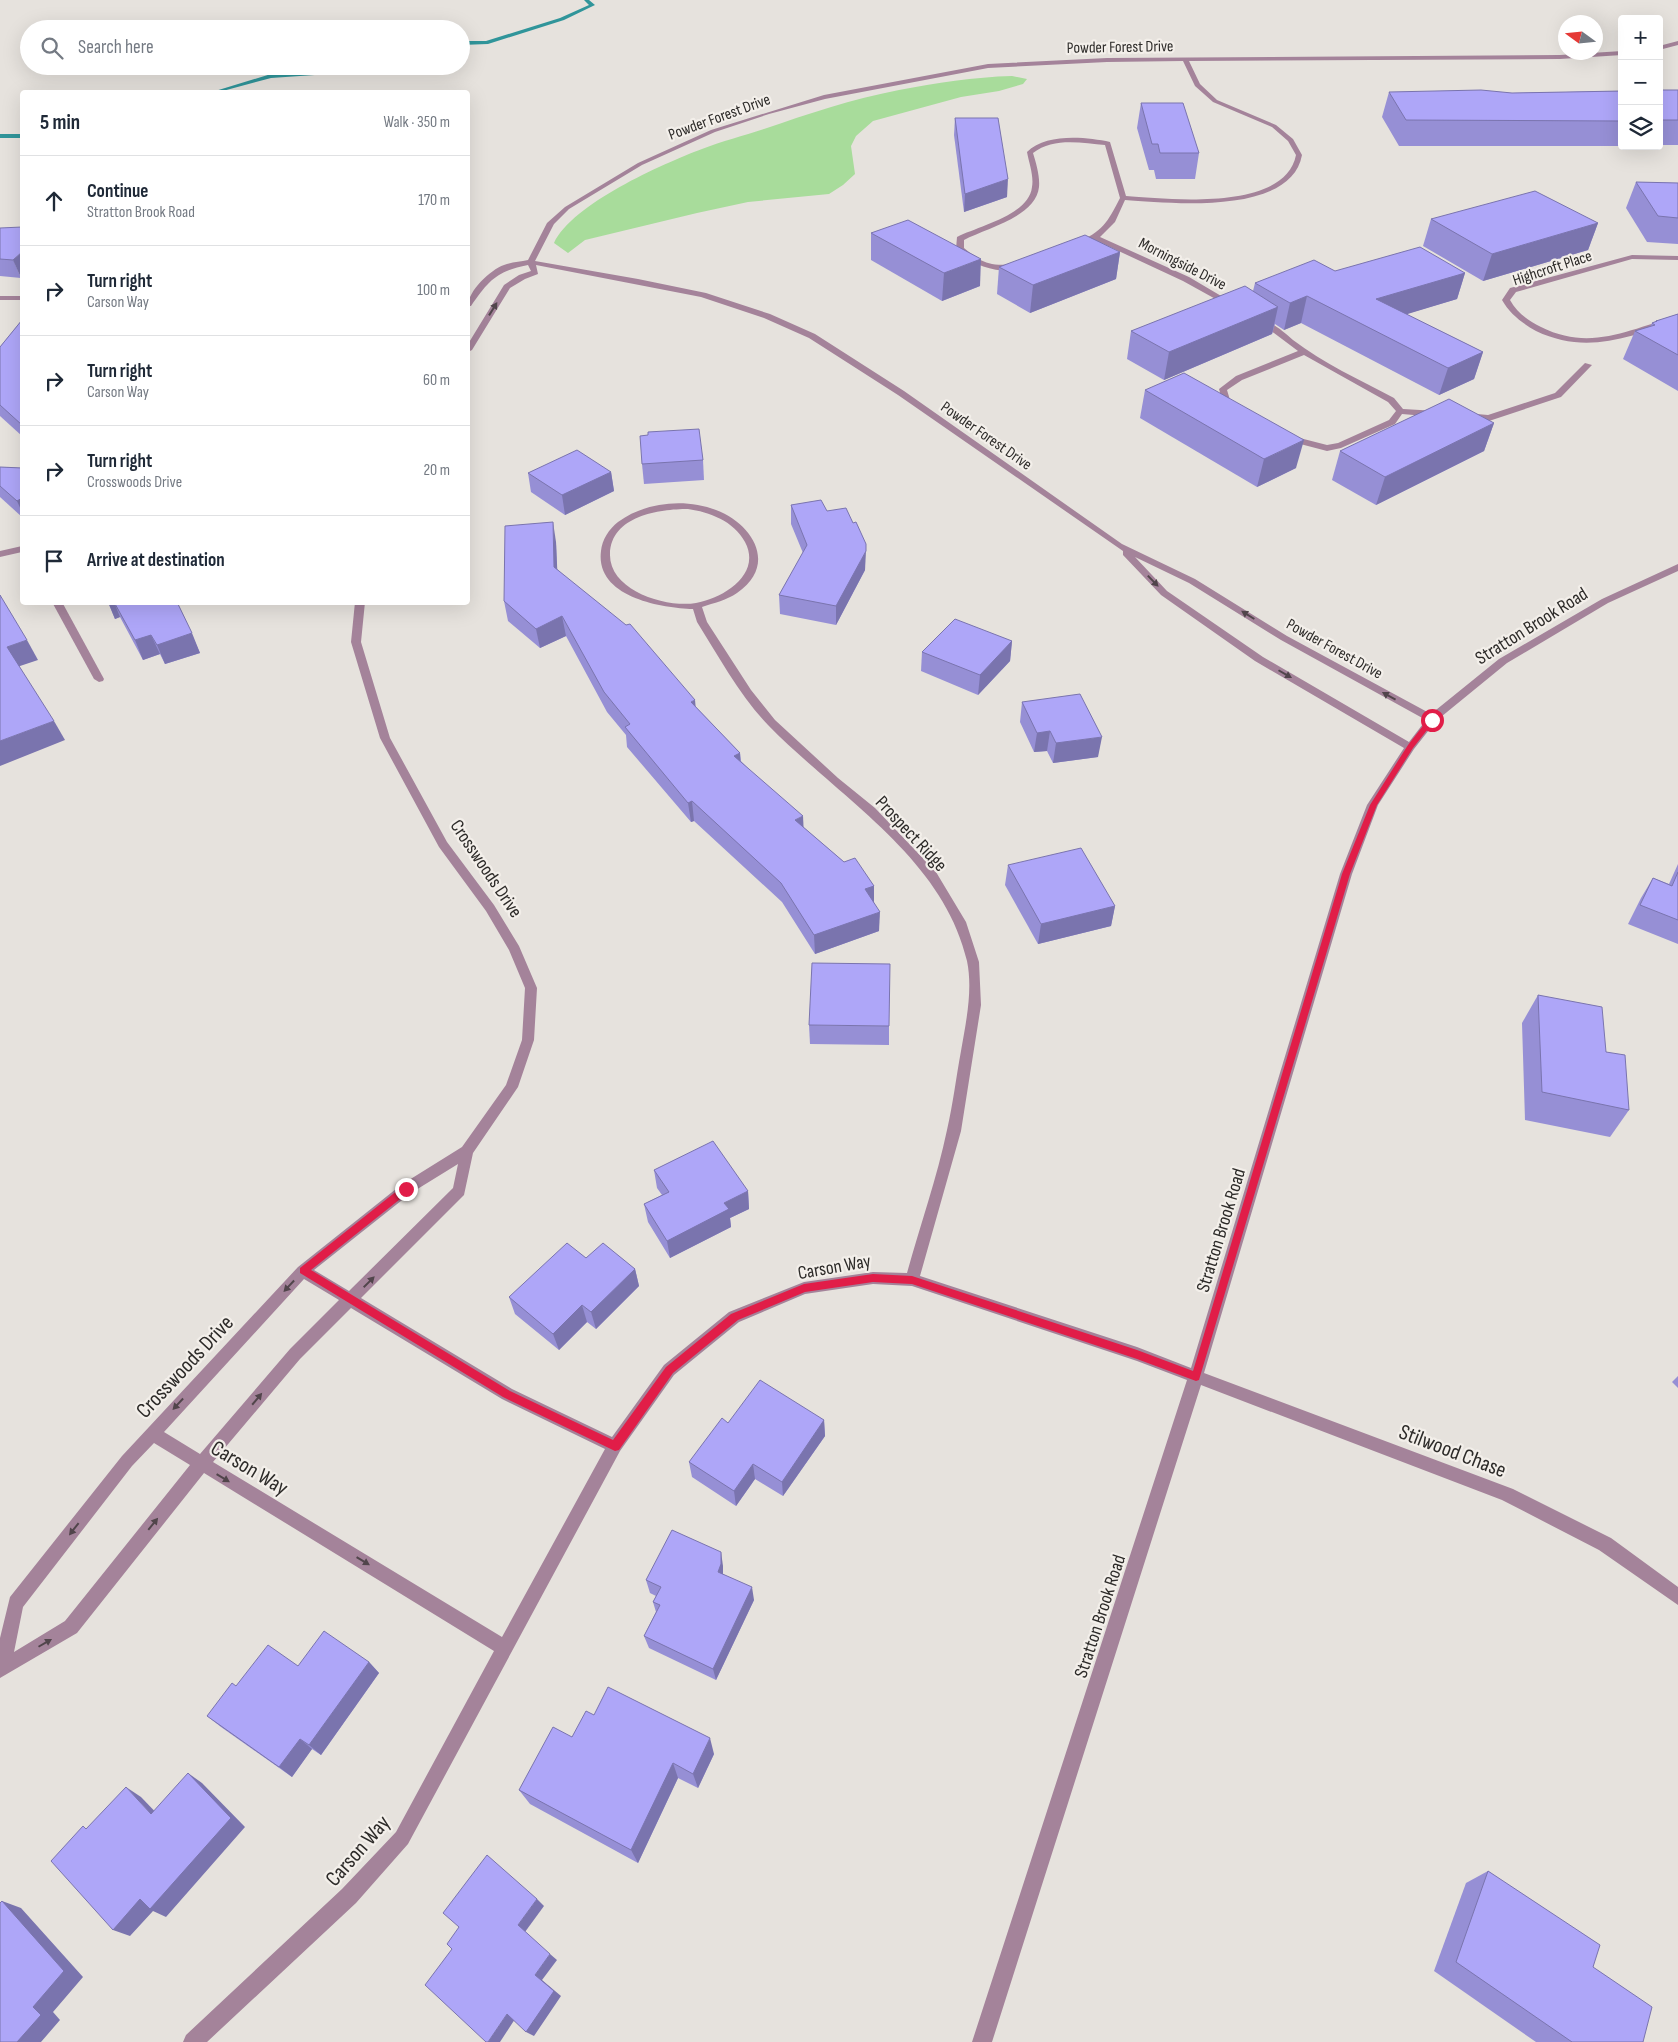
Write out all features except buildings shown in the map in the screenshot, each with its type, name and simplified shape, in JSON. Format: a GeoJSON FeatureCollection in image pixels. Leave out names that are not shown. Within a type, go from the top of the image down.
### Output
{"type":"FeatureCollection","features":[{"type":"Feature","properties":{"kind":"street"},"geometry":{"type":"LineString","coordinates":[[1663,47],[1678,43]]}},
{"type":"Feature","properties":{"kind":"street","name":"Powder Forest Drive"},"geometry":{"type":"LineString","coordinates":[[1432,720],[1284,638],[1192,581],[1119,546],[901,393],[812,336],[767,316],[703,295],[638,281],[530,262],[551,223],[567,208],[640,164],[713,131],[824,97],[988,66],[1107,60],[1560,58],[1618,53]]}},
{"type":"Feature","properties":{"kind":"street"},"geometry":{"type":"LineString","coordinates":[[1123,198],[1207,201],[1236,198],[1264,190],[1281,182],[1295,169],[1299,155],[1291,140],[1274,126],[1215,101],[1197,85],[1184,59]]}},
{"type":"Feature","properties":{"kind":"street"},"geometry":{"type":"LineString","coordinates":[[1021,268],[994,268],[974,262],[960,249],[960,239],[971,232],[1011,216],[1030,203],[1036,188],[1030,152],[1034,147],[1042,143],[1058,141],[1108,143],[1123,198],[1109,227],[1096,238],[1072,248]]}},
{"type":"Feature","properties":{"kind":"street","name":"Morningside Drive"},"geometry":{"type":"LineString","coordinates":[[1096,238],[1186,279],[1235,308]]}},
{"type":"Feature","properties":{"kind":"street","name":"Highcroft Place"},"geometry":{"type":"LineString","coordinates":[[1678,258],[1632,257],[1513,290],[1506,300],[1512,312],[1538,329],[1584,343],[1608,340],[1678,318]]}},
{"type":"Feature","properties":{"kind":"street"},"geometry":{"type":"LineString","coordinates":[[470,301],[482,284],[505,267],[530,262],[535,272],[522,277],[507,287],[470,347]]}},
{"type":"Feature","properties":{"kind":"street"},"geometry":{"type":"LineString","coordinates":[[0,298],[20,298]]}},
{"type":"Feature","properties":{"kind":"street"},"geometry":{"type":"LineString","coordinates":[[1252,317],[1277,331],[1304,352],[1391,400],[1400,411],[1450,415]]}},
{"type":"Feature","properties":{"kind":"street"},"geometry":{"type":"LineString","coordinates":[[1242,411],[1226,401],[1223,389],[1240,378],[1304,352]]}},
{"type":"Feature","properties":{"kind":"street"},"geometry":{"type":"LineString","coordinates":[[1459,415],[1489,418],[1558,395],[1588,365]]}},
{"type":"Feature","properties":{"kind":"street"},"geometry":{"type":"LineString","coordinates":[[1282,436],[1303,444],[1327,448],[1341,445],[1392,422],[1400,411]]}},
{"type":"Feature","properties":{"kind":"street"},"geometry":{"type":"LineString","coordinates":[[668,507],[705,510],[721,515],[734,524],[752,547],[756,560],[751,574],[738,588],[697,606],[651,601],[631,592],[612,574],[605,555],[605,544],[621,523],[650,510],[668,507]]}},
{"type":"Feature","properties":{"kind":"street","name":"Powder Forest Drive"},"geometry":{"type":"LineString","coordinates":[[1119,546],[1164,592],[1259,659],[1410,747]]}},
{"type":"Feature","properties":{"kind":"street"},"geometry":{"type":"LineString","coordinates":[[0,554],[20,549]]}},
{"type":"Feature","properties":{"kind":"street","name":"Stratton Brook Road"},"geometry":{"type":"LineString","coordinates":[[982,2042],[1196,1376],[1346,874],[1373,805],[1410,747],[1432,720],[1503,661],[1605,601],[1678,568]]}},
{"type":"Feature","properties":{"kind":"street"},"geometry":{"type":"LineString","coordinates":[[59,605],[99,679]]}},
{"type":"Feature","properties":{"kind":"street","name":"Crosswoods Drive"},"geometry":{"type":"LineString","coordinates":[[1,1668],[16,1604],[127,1461],[304,1270],[406,1189],[467,1151],[512,1087],[528,1040],[532,988],[515,949],[490,908],[443,844],[385,738],[356,642],[360,605]]}},
{"type":"Feature","properties":{"kind":"street","name":"Prospect Ridge"},"geometry":{"type":"LineString","coordinates":[[697,606],[706,629],[748,692],[771,722],[834,781],[871,811],[932,875],[960,922],[973,962],[975,1005],[954,1131],[912,1280]]}},
{"type":"Feature","properties":{"kind":"street","name":"Crosswoods Drive"},"geometry":{"type":"LineString","coordinates":[[1,1668],[72,1627],[201,1464],[295,1354],[459,1191],[467,1151]]}},
{"type":"Feature","properties":{"kind":"street"},"geometry":{"type":"LineString","coordinates":[[304,1270],[506,1394],[615,1446]]}},
{"type":"Feature","properties":{"kind":"street","name":"Carson Way"},"geometry":{"type":"LineString","coordinates":[[194,2042],[278,1960],[349,1896],[402,1838],[615,1446],[669,1370],[734,1317],[804,1288],[873,1278],[912,1280],[1137,1354],[1196,1376]]}},
{"type":"Feature","properties":{"kind":"street","name":"Stilwood Chase"},"geometry":{"type":"LineString","coordinates":[[1196,1376],[1507,1494],[1604,1544],[1678,1597]]}},
{"type":"Feature","properties":{"kind":"street","name":"Carson Way"},"geometry":{"type":"LineString","coordinates":[[152,1433],[506,1648]]}},
{"type":"Feature","properties":{"kind":"green space"},"geometry":{"type":"Polygon","coordinates":[[[1012,76],[1027,79],[1023,84],[999,91],[961,97],[873,121],[856,136],[851,146],[855,174],[829,194],[748,202],[697,213],[585,240],[568,253],[554,243],[564,228],[598,200],[642,175],[710,146],[830,107],[864,98],[913,87],[1012,76]]]}},
{"type":"Feature","properties":{"kind":"waterway"},"geometry":{"type":"LineString","coordinates":[[470,43],[486,43],[562,19],[592,5],[586,0]]}},
{"type":"Feature","properties":{"kind":"waterway"},"geometry":{"type":"LineString","coordinates":[[222,90],[271,76],[286,75]]}},
{"type":"Feature","properties":{"kind":"waterway"},"geometry":{"type":"LineString","coordinates":[[0,136],[20,136]]}},
{"type":"Feature","properties":{"kind":"route"},"geometry":{"type":"LineString","coordinates":[[406,1189],[304,1270],[506,1394],[615,1446],[669,1370],[734,1317],[804,1288],[873,1278],[912,1280],[1137,1354],[1196,1376],[1346,874],[1373,805],[1410,747],[1432,720]]}}]}
